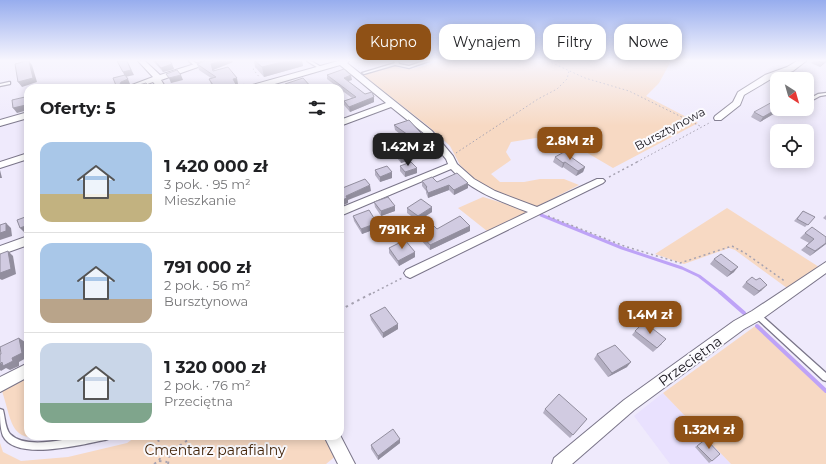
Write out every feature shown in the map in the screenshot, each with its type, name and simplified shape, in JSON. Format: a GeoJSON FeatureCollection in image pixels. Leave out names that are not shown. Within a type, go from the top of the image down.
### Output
{"type":"FeatureCollection","features":[{"type":"Feature","properties":{"kind":"street"},"geometry":{"type":"LineString","coordinates":[[369,83],[429,133],[452,161],[458,171],[478,187],[537,211]]}},
{"type":"Feature","properties":{"kind":"street","name":"Bursztynowa"},"geometry":{"type":"LineString","coordinates":[[718,118],[737,104],[741,94],[759,83]]}},
{"type":"Feature","properties":{"kind":"street"},"geometry":{"type":"LineString","coordinates":[[344,121],[393,103]]}},
{"type":"Feature","properties":{"kind":"street"},"geometry":{"type":"LineString","coordinates":[[0,123],[24,116]]}},
{"type":"Feature","properties":{"kind":"street"},"geometry":{"type":"LineString","coordinates":[[0,165],[24,157]]}},
{"type":"Feature","properties":{"kind":"street"},"geometry":{"type":"LineString","coordinates":[[344,210],[452,161]]}},
{"type":"Feature","properties":{"kind":"street"},"geometry":{"type":"LineString","coordinates":[[410,273],[600,181]]}},
{"type":"Feature","properties":{"kind":"street"},"geometry":{"type":"LineString","coordinates":[[0,250],[24,241]]}},
{"type":"Feature","properties":{"kind":"street","name":"Przeciętna"},"geometry":{"type":"LineString","coordinates":[[560,464],[629,406],[739,325],[826,267]]}},
{"type":"Feature","properties":{"kind":"street"},"geometry":{"type":"LineString","coordinates":[[0,385],[24,372]]}},
{"type":"Feature","properties":{"kind":"street"},"geometry":{"type":"LineString","coordinates":[[334,440],[347,464]]}},
{"type":"Feature","properties":{"kind":"lane"},"geometry":{"type":"LineString","coordinates":[[0,85],[9,83]]}},
{"type":"Feature","properties":{"kind":"lane"},"geometry":{"type":"LineString","coordinates":[[814,98],[819,95],[826,94]]}},
{"type":"Feature","properties":{"kind":"lane"},"geometry":{"type":"LineString","coordinates":[[757,314],[826,378]]}},
{"type":"Feature","properties":{"kind":"lane"},"geometry":{"type":"LineString","coordinates":[[0,413],[7,436],[18,445],[38,448],[83,440]]}},
{"type":"Feature","properties":{"kind":"path"},"geometry":{"type":"LineString","coordinates":[[452,161],[538,99],[557,89],[563,83]]}},
{"type":"Feature","properties":{"kind":"path"},"geometry":{"type":"LineString","coordinates":[[601,83],[629,91],[702,127]]}},
{"type":"Feature","properties":{"kind":"path","name":"Bursztynowa"},"geometry":{"type":"LineString","coordinates":[[600,181],[624,170],[718,118]]}},
{"type":"Feature","properties":{"kind":"path"},"geometry":{"type":"LineString","coordinates":[[537,211],[624,246],[680,263],[732,246],[751,257],[795,288]]}},
{"type":"Feature","properties":{"kind":"path"},"geometry":{"type":"LineString","coordinates":[[344,308],[410,273]]}},
{"type":"Feature","properties":{"kind":"path"},"geometry":{"type":"LineString","coordinates":[[154,464],[159,461],[162,452],[158,440]]}},
{"type":"Feature","properties":{"kind":"path"},"geometry":{"type":"LineString","coordinates":[[162,452],[170,452],[188,440]]}},
{"type":"Feature","properties":{"kind":"path"},"geometry":{"type":"LineString","coordinates":[[159,461],[167,463],[170,452]]}},
{"type":"Feature","properties":{"kind":"shaded area"},"geometry":{"type":"Polygon","coordinates":[[[663,393],[731,464],[670,464],[634,416],[663,393]]]}},
{"type":"Feature","properties":{"kind":"green space"},"geometry":{"type":"Polygon","coordinates":[[[373,83],[659,83],[646,96],[698,123],[613,168],[584,151],[536,138],[511,142],[506,152],[511,160],[491,174],[500,182],[564,179],[579,185],[536,207],[481,185],[460,165],[450,146],[428,126],[373,83]]]}},
{"type":"Feature","properties":{"kind":"green space"},"geometry":{"type":"Polygon","coordinates":[[[483,197],[529,211],[487,231],[458,208],[483,197]]]}},
{"type":"Feature","properties":{"kind":"green space"},"geometry":{"type":"Polygon","coordinates":[[[727,208],[819,267],[787,288],[735,250],[729,248],[684,264],[655,254],[727,208]]]}},
{"type":"Feature","properties":{"kind":"green space"},"geometry":{"type":"Polygon","coordinates":[[[758,324],[826,389],[826,464],[731,464],[663,393],[758,324]]]}},
{"type":"Feature","properties":{"kind":"green space"},"geometry":{"type":"Polygon","coordinates":[[[24,379],[24,436],[16,430],[12,424],[2,391],[24,379]]]}},
{"type":"Feature","properties":{"kind":"green space","name":"Cmentarz parafialny"},"geometry":{"type":"Polygon","coordinates":[[[131,440],[328,440],[337,455],[326,464],[0,464],[0,443],[3,452],[21,461],[68,457],[127,443],[131,440]]]}},
{"type":"Feature","properties":{"kind":"building"},"geometry":{"type":"Polygon","coordinates":[[[211,83],[235,83],[236,84],[212,84],[211,83]]]}},
{"type":"Feature","properties":{"kind":"building"},"geometry":{"type":"Polygon","coordinates":[[[307,83],[308,84],[285,84],[307,83]]]}},
{"type":"Feature","properties":{"kind":"building"},"geometry":{"type":"Polygon","coordinates":[[[337,83],[350,83],[365,94],[372,92],[374,97],[349,107],[344,101],[356,97],[344,88],[344,84],[337,83]]]}},
{"type":"Feature","properties":{"kind":"building"},"geometry":{"type":"Polygon","coordinates":[[[24,97],[24,105],[13,108],[12,100],[24,97]]]}},
{"type":"Feature","properties":{"kind":"building"},"geometry":{"type":"Polygon","coordinates":[[[770,103],[770,113],[763,117],[754,112],[770,103]]]}},
{"type":"Feature","properties":{"kind":"building"},"geometry":{"type":"Polygon","coordinates":[[[409,120],[421,133],[411,137],[394,125],[409,120]]]}},
{"type":"Feature","properties":{"kind":"building"},"geometry":{"type":"Polygon","coordinates":[[[406,146],[413,154],[400,158],[394,149],[406,146]]]}},
{"type":"Feature","properties":{"kind":"building"},"geometry":{"type":"Polygon","coordinates":[[[564,152],[585,167],[578,171],[555,157],[564,152]]]}},
{"type":"Feature","properties":{"kind":"building"},"geometry":{"type":"Polygon","coordinates":[[[411,162],[417,168],[405,172],[400,166],[411,162]]]}},
{"type":"Feature","properties":{"kind":"building"},"geometry":{"type":"Polygon","coordinates":[[[387,166],[392,172],[380,177],[375,170],[387,166]]]}},
{"type":"Feature","properties":{"kind":"building"},"geometry":{"type":"Polygon","coordinates":[[[457,173],[468,183],[454,190],[449,185],[428,193],[427,187],[422,181],[432,177],[437,182],[457,173]]]}},
{"type":"Feature","properties":{"kind":"building"},"geometry":{"type":"Polygon","coordinates":[[[365,179],[370,185],[346,196],[347,198],[344,199],[344,187],[365,179]]]}},
{"type":"Feature","properties":{"kind":"building"},"geometry":{"type":"Polygon","coordinates":[[[388,197],[395,206],[381,211],[374,202],[388,197]]]}},
{"type":"Feature","properties":{"kind":"building"},"geometry":{"type":"Polygon","coordinates":[[[421,199],[432,207],[418,216],[407,208],[421,199]]]}},
{"type":"Feature","properties":{"kind":"building"},"geometry":{"type":"Polygon","coordinates":[[[369,210],[377,223],[361,229],[353,216],[369,210]]]}},
{"type":"Feature","properties":{"kind":"building"},"geometry":{"type":"Polygon","coordinates":[[[803,211],[815,217],[808,225],[797,219],[803,211]]]}},
{"type":"Feature","properties":{"kind":"building"},"geometry":{"type":"Polygon","coordinates":[[[460,216],[470,226],[430,245],[420,233],[434,226],[437,229],[460,216]]]}},
{"type":"Feature","properties":{"kind":"building"},"geometry":{"type":"Polygon","coordinates":[[[24,217],[24,226],[20,228],[17,220],[24,217]]]}},
{"type":"Feature","properties":{"kind":"building"},"geometry":{"type":"Polygon","coordinates":[[[6,223],[6,231],[0,233],[0,225],[6,223]]]}},
{"type":"Feature","properties":{"kind":"building"},"geometry":{"type":"Polygon","coordinates":[[[812,227],[826,237],[826,243],[815,251],[806,246],[814,239],[805,233],[812,227]]]}},
{"type":"Feature","properties":{"kind":"building"},"geometry":{"type":"Polygon","coordinates":[[[405,240],[415,252],[398,261],[389,248],[405,240]]]}},
{"type":"Feature","properties":{"kind":"building"},"geometry":{"type":"Polygon","coordinates":[[[8,251],[11,269],[0,273],[0,254],[8,251]]]}},
{"type":"Feature","properties":{"kind":"building"},"geometry":{"type":"Polygon","coordinates":[[[721,254],[738,267],[731,272],[714,259],[721,254]]]}},
{"type":"Feature","properties":{"kind":"building"},"geometry":{"type":"Polygon","coordinates":[[[752,277],[756,280],[760,278],[767,285],[759,291],[746,282],[752,277]]]}},
{"type":"Feature","properties":{"kind":"building"},"geometry":{"type":"Polygon","coordinates":[[[385,307],[398,324],[383,333],[370,315],[385,307]]]}},
{"type":"Feature","properties":{"kind":"building"},"geometry":{"type":"Polygon","coordinates":[[[644,322],[666,339],[657,348],[635,331],[644,322]]]}},
{"type":"Feature","properties":{"kind":"building"},"geometry":{"type":"Polygon","coordinates":[[[19,338],[22,353],[12,358],[13,361],[3,366],[2,362],[0,364],[0,347],[19,338]]]}},
{"type":"Feature","properties":{"kind":"building"},"geometry":{"type":"Polygon","coordinates":[[[615,345],[631,362],[612,373],[597,354],[615,345]]]}},
{"type":"Feature","properties":{"kind":"building"},"geometry":{"type":"Polygon","coordinates":[[[559,394],[587,419],[573,435],[545,409],[559,394]]]}},
{"type":"Feature","properties":{"kind":"building"},"geometry":{"type":"Polygon","coordinates":[[[393,429],[400,439],[378,456],[371,445],[393,429]]]}},
{"type":"Feature","properties":{"kind":"building"},"geometry":{"type":"Polygon","coordinates":[[[706,439],[720,454],[712,461],[697,446],[706,439]]]}},
{"type":"Feature","properties":{"kind":"waterway"},"geometry":{"type":"LineString","coordinates":[[541,215],[622,248],[682,268],[699,276],[721,293]]}},
{"type":"Feature","properties":{"kind":"waterway"},"geometry":{"type":"LineString","coordinates":[[720,292],[744,313]]}},
{"type":"Feature","properties":{"kind":"waterway"},"geometry":{"type":"LineString","coordinates":[[757,326],[826,391]]}}]}
